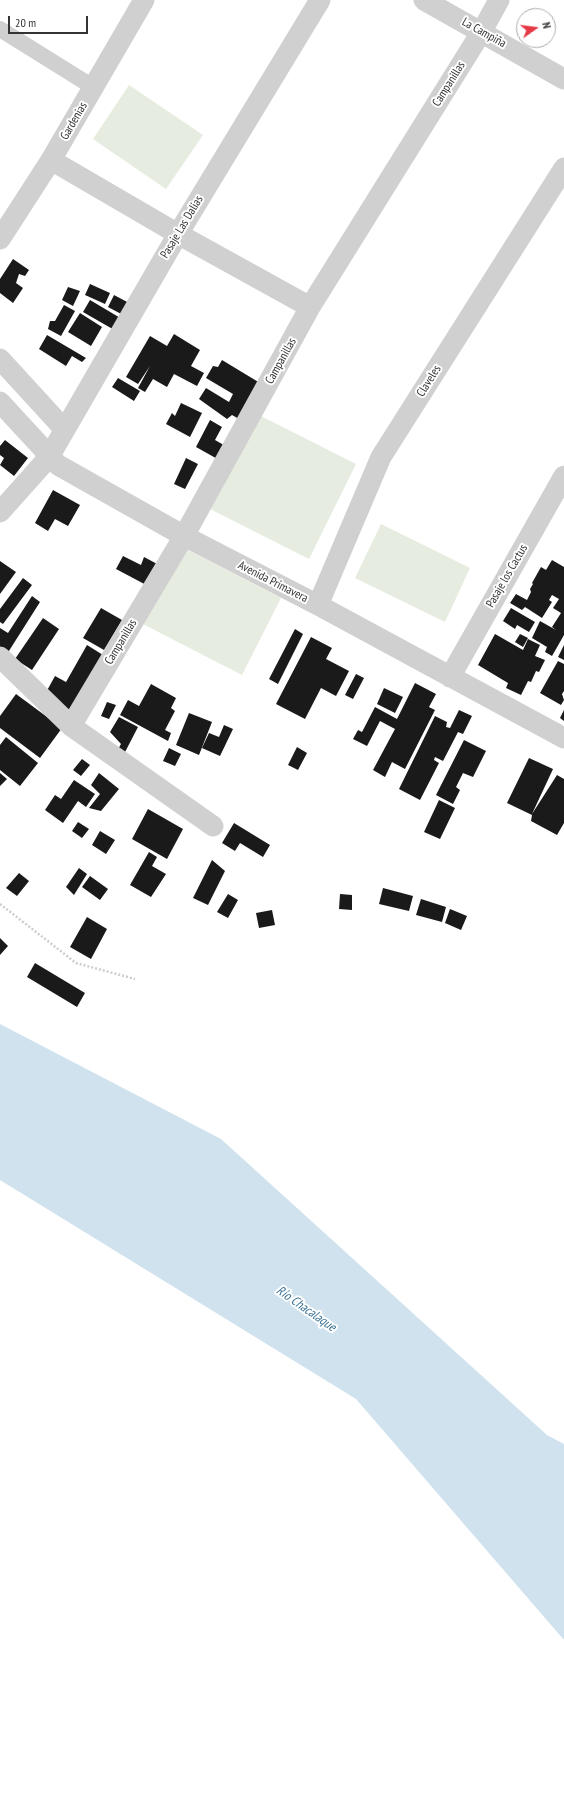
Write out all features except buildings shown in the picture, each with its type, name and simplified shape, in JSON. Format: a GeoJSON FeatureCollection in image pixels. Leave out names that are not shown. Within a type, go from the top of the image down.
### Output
{"type":"FeatureCollection","features":[{"type":"Feature","properties":{"kind":"street","name":"Gardenias"},"geometry":{"type":"LineString","coordinates":[[0,239],[51,160],[144,0]]}},
{"type":"Feature","properties":{"kind":"street","name":"Pasaje Las Dalias"},"geometry":{"type":"LineString","coordinates":[[0,512],[49,457],[178,234],[320,0]]}},
{"type":"Feature","properties":{"kind":"street","name":"La Campiña"},"geometry":{"type":"LineString","coordinates":[[424,0],[564,79]]}},
{"type":"Feature","properties":{"kind":"street","name":"Campanillas"},"geometry":{"type":"LineString","coordinates":[[71,726],[184,536],[310,307],[482,32],[499,0]]}},
{"type":"Feature","properties":{"kind":"street"},"geometry":{"type":"LineString","coordinates":[[0,30],[93,87]]}},
{"type":"Feature","properties":{"kind":"street"},"geometry":{"type":"LineString","coordinates":[[51,160],[178,234],[310,307]]}},
{"type":"Feature","properties":{"kind":"street","name":"Claveles"},"geometry":{"type":"LineString","coordinates":[[318,606],[381,457],[564,168]]}},
{"type":"Feature","properties":{"kind":"street"},"geometry":{"type":"LineString","coordinates":[[0,359],[65,430]]}},
{"type":"Feature","properties":{"kind":"street","name":"Avenida Primavera"},"geometry":{"type":"LineString","coordinates":[[0,402],[49,457],[58,465],[184,536],[564,738]]}},
{"type":"Feature","properties":{"kind":"street","name":"Pasaje los Cactus"},"geometry":{"type":"LineString","coordinates":[[450,677],[564,476]]}},
{"type":"Feature","properties":{"kind":"street"},"geometry":{"type":"LineString","coordinates":[[0,657],[71,726],[213,826]]}},
{"type":"Feature","properties":{"kind":"path"},"geometry":{"type":"LineString","coordinates":[[0,904],[76,963],[135,979]]}},
{"type":"Feature","properties":{"kind":"shaded area"},"geometry":{"type":"Polygon","coordinates":[[[129,85],[203,135],[166,189],[93,139],[129,85]]]}},
{"type":"Feature","properties":{"kind":"shaded area"},"geometry":{"type":"Polygon","coordinates":[[[253,412],[356,464],[309,559],[206,507],[253,412]]]}},
{"type":"Feature","properties":{"kind":"shaded area"},"geometry":{"type":"Polygon","coordinates":[[[381,524],[470,568],[445,622],[355,578],[381,524]]]}},
{"type":"Feature","properties":{"kind":"shaded area"},"geometry":{"type":"Polygon","coordinates":[[[178,545],[281,598],[242,675],[139,622],[178,545]]]}},
{"type":"Feature","properties":{"kind":"water","name":"Río Chacalaque"},"geometry":{"type":"Polygon","coordinates":[[[0,1024],[221,1139],[547,1435],[564,1444],[564,1640],[356,1399],[0,1180],[0,1024]]]}}]}
